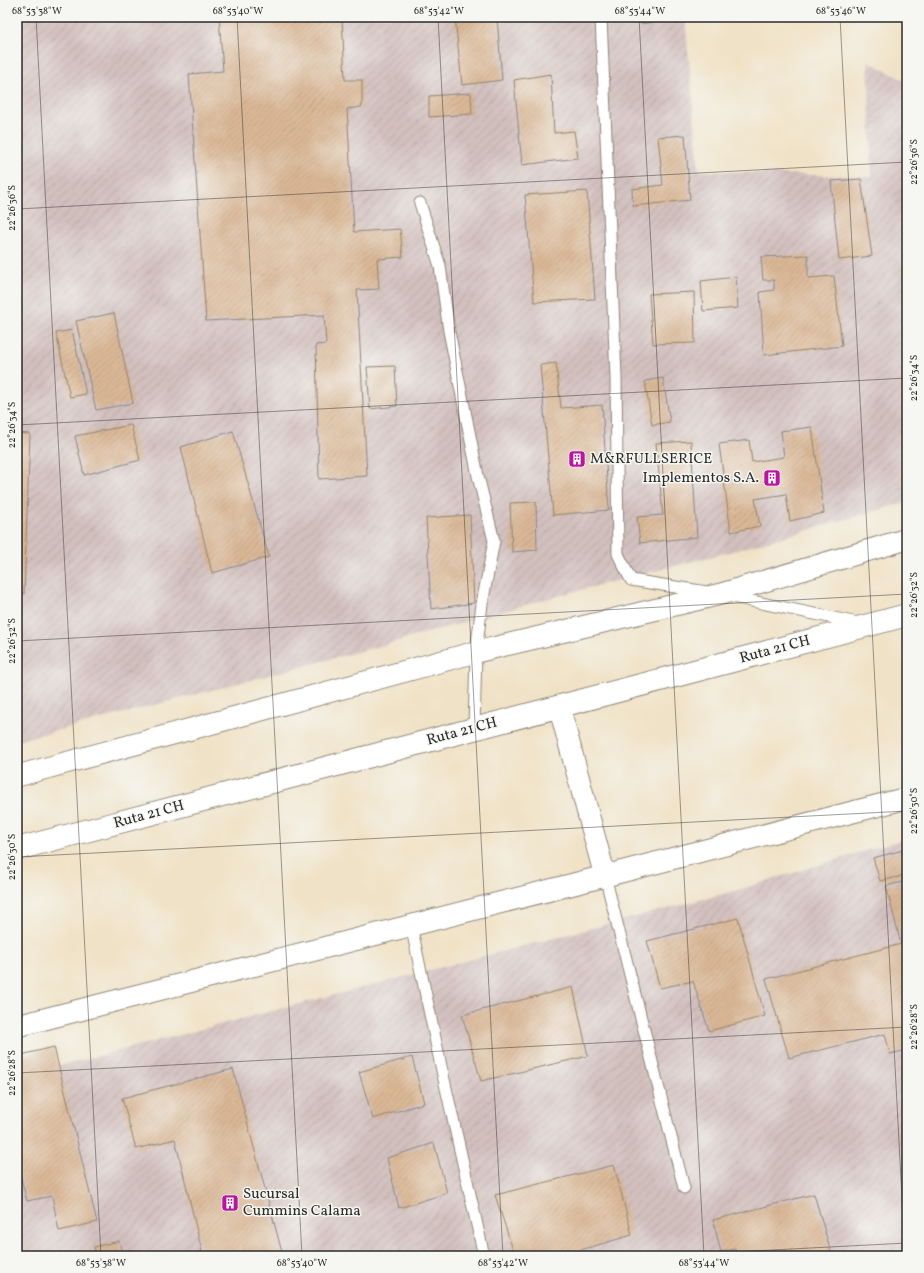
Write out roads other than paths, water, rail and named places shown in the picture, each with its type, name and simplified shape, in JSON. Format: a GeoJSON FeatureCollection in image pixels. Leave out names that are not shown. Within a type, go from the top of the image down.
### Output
{"type":"FeatureCollection","features":[{"type":"Feature","properties":{"kind":"highway","name":"Ruta 21 CH"},"geometry":{"type":"LineString","coordinates":[[17,849],[868,625],[902,618]]}},
{"type":"Feature","properties":{"kind":"street"},"geometry":{"type":"LineString","coordinates":[[17,776],[476,652],[721,594],[907,539]]}},
{"type":"Feature","properties":{"kind":"street"},"geometry":{"type":"LineString","coordinates":[[559,706],[605,876]]}},
{"type":"Feature","properties":{"kind":"street"},"geometry":{"type":"LineString","coordinates":[[17,1026],[907,798]]}},
{"type":"Feature","properties":{"kind":"lane"},"geometry":{"type":"LineString","coordinates":[[600,17],[616,377],[618,554],[631,580],[721,594],[868,625]]}},
{"type":"Feature","properties":{"kind":"lane"},"geometry":{"type":"LineString","coordinates":[[420,203],[440,266],[449,331],[478,476],[494,541],[482,604],[476,652],[474,729]]}},
{"type":"Feature","properties":{"kind":"lane"},"geometry":{"type":"LineString","coordinates":[[605,876],[684,1188]]}},
{"type":"Feature","properties":{"kind":"lane"},"geometry":{"type":"LineString","coordinates":[[412,926],[441,1066],[484,1256]]}},
{"type":"Feature","properties":{"kind":"place","name":"M&RFULLSERICE"},"geometry":{"type":"Point","coordinates":[577,459]}},
{"type":"Feature","properties":{"kind":"place","name":"Implementos S.A."},"geometry":{"type":"Point","coordinates":[772,478]}},
{"type":"Feature","properties":{"kind":"place","name":"Sucursal Cummins Calama"},"geometry":{"type":"Point","coordinates":[230,1203]}}]}
